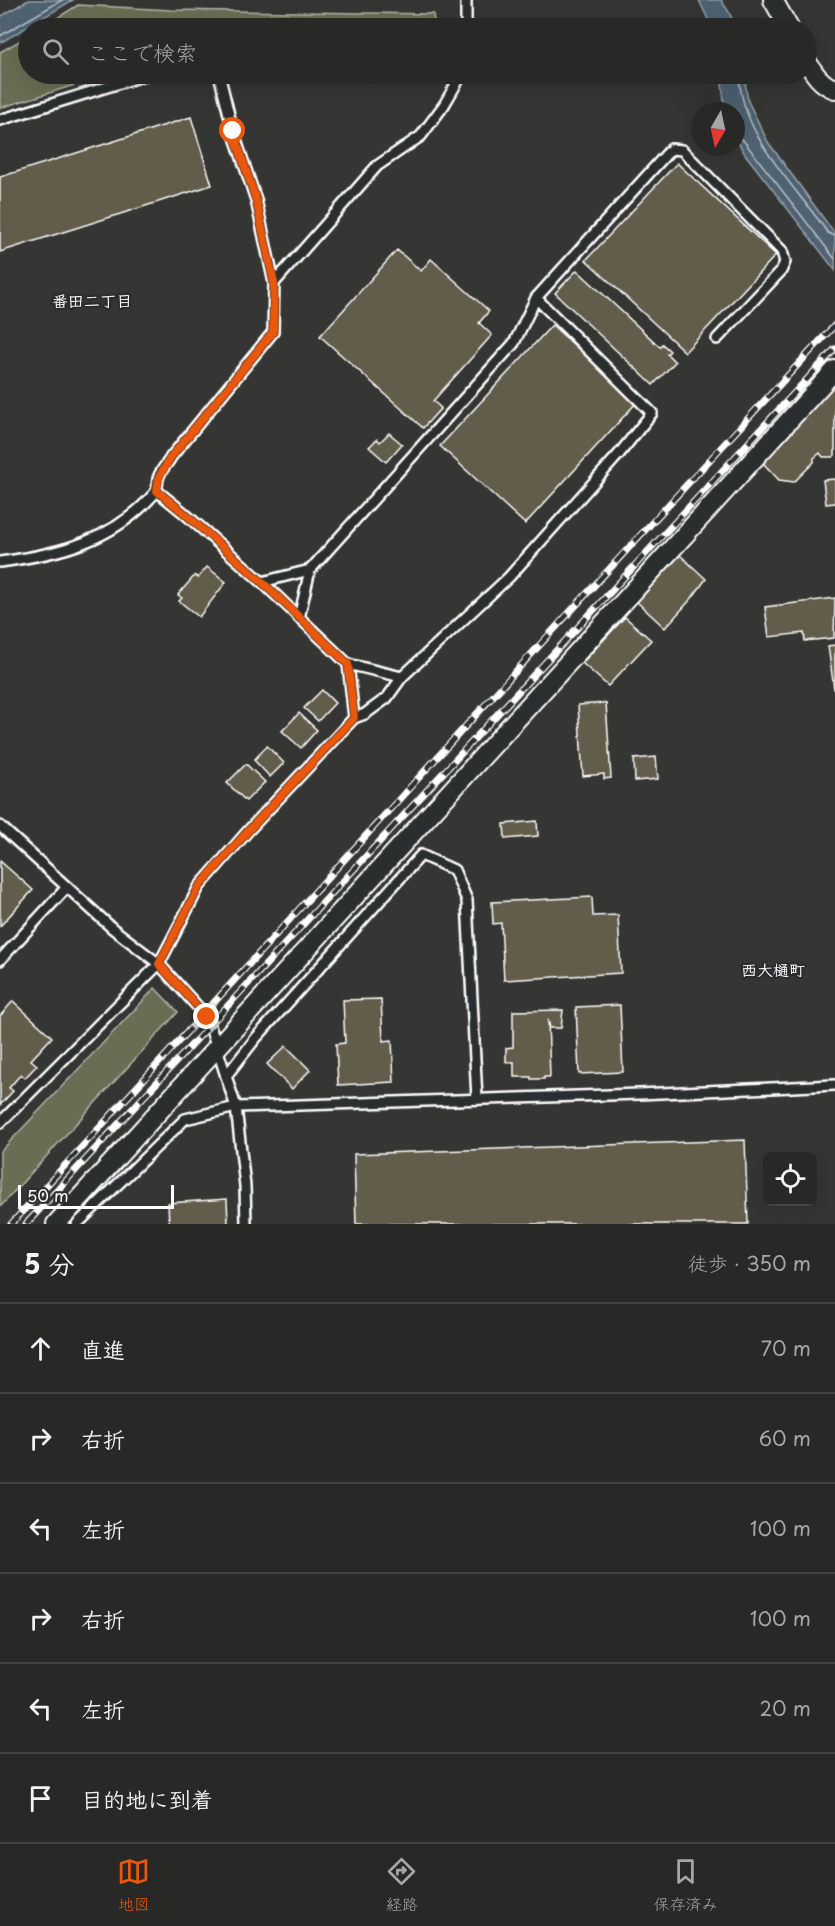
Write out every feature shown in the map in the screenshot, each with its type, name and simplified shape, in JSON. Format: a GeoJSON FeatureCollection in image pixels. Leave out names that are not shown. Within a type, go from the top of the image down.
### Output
{"type":"FeatureCollection","features":[{"type":"Feature","properties":{"kind":"street"},"geometry":{"type":"LineString","coordinates":[[773,0],[783,18]]}},
{"type":"Feature","properties":{"kind":"street"},"geometry":{"type":"LineString","coordinates":[[817,76],[828,87],[835,89]]}},
{"type":"Feature","properties":{"kind":"street"},"geometry":{"type":"LineString","coordinates":[[56,1224],[835,370]]}},
{"type":"Feature","properties":{"kind":"lane"},"geometry":{"type":"LineString","coordinates":[[466,0],[466,18]]}},
{"type":"Feature","properties":{"kind":"lane"},"geometry":{"type":"LineString","coordinates":[[0,120],[117,84]]}},
{"type":"Feature","properties":{"kind":"lane"},"geometry":{"type":"LineString","coordinates":[[0,562],[42,556],[90,541],[124,523],[157,491],[159,477],[171,457],[273,332],[274,283],[256,200],[233,131],[221,84]]}},
{"type":"Feature","properties":{"kind":"lane"},"geometry":{"type":"LineString","coordinates":[[274,283],[377,166],[421,136],[456,84]]}},
{"type":"Feature","properties":{"kind":"lane"},"geometry":{"type":"LineString","coordinates":[[299,618],[310,570],[514,342],[536,298],[670,149],[682,150],[782,251],[785,262],[781,271],[717,339]]}},
{"type":"Feature","properties":{"kind":"lane"},"geometry":{"type":"LineString","coordinates":[[0,1123],[159,964],[199,887],[248,831],[354,718],[365,714],[387,698],[402,677],[509,577],[619,454],[652,413],[536,298]]}},
{"type":"Feature","properties":{"kind":"lane"},"geometry":{"type":"LineString","coordinates":[[157,491],[262,582],[348,664],[402,677]]}},
{"type":"Feature","properties":{"kind":"lane"},"geometry":{"type":"LineString","coordinates":[[262,582],[310,570]]}},
{"type":"Feature","properties":{"kind":"lane"},"geometry":{"type":"LineString","coordinates":[[348,664],[354,718]]}},
{"type":"Feature","properties":{"kind":"lane"},"geometry":{"type":"LineString","coordinates":[[0,826],[112,928],[159,964],[207,1017],[236,1107],[245,1186],[246,1224]]}},
{"type":"Feature","properties":{"kind":"lane"},"geometry":{"type":"LineString","coordinates":[[226,1076],[256,1038],[421,855],[454,870],[467,900],[477,1099]]}},
{"type":"Feature","properties":{"kind":"lane"},"geometry":{"type":"LineString","coordinates":[[0,960],[67,887]]}},
{"type":"Feature","properties":{"kind":"lane"},"geometry":{"type":"LineString","coordinates":[[77,1224],[185,1119],[236,1107],[639,1094],[835,1085]]}},
{"type":"Feature","properties":{"kind":"green space"},"geometry":{"type":"Polygon","coordinates":[[[78,5],[171,10],[433,14],[434,18],[57,18],[78,5]]]}},
{"type":"Feature","properties":{"kind":"green space"},"geometry":{"type":"Polygon","coordinates":[[[18,42],[18,84],[78,84],[0,108],[0,52],[18,42]]]}},
{"type":"Feature","properties":{"kind":"green space"},"geometry":{"type":"Polygon","coordinates":[[[155,988],[178,1012],[0,1207],[0,1152],[155,988]]]}},
{"type":"Feature","properties":{"kind":"water"},"geometry":{"type":"Polygon","coordinates":[[[28,0],[73,0],[42,18],[18,18],[18,32],[0,43],[0,17],[28,0]]]}},
{"type":"Feature","properties":{"kind":"water"},"geometry":{"type":"Polygon","coordinates":[[[699,0],[721,0],[732,18],[707,18],[699,0]]]}},
{"type":"Feature","properties":{"kind":"water"},"geometry":{"type":"Polygon","coordinates":[[[722,84],[745,84],[748,101],[768,142],[835,234],[835,270],[745,154],[745,102],[724,102],[722,84]]]}},
{"type":"Feature","properties":{"kind":"building"},"geometry":{"type":"Polygon","coordinates":[[[191,117],[212,185],[0,252],[0,177],[191,117]]]}},
{"type":"Feature","properties":{"kind":"building"},"geometry":{"type":"Polygon","coordinates":[[[677,163],[776,255],[685,352],[586,260],[677,163]]]}},
{"type":"Feature","properties":{"kind":"building"},"geometry":{"type":"Polygon","coordinates":[[[397,250],[421,271],[431,259],[489,311],[479,323],[492,335],[433,401],[441,408],[423,428],[320,336],[397,250]]]}},
{"type":"Feature","properties":{"kind":"building"},"geometry":{"type":"Polygon","coordinates":[[[577,270],[660,347],[662,344],[670,351],[667,354],[675,362],[653,385],[555,293],[577,270]]]}},
{"type":"Feature","properties":{"kind":"building"},"geometry":{"type":"Polygon","coordinates":[[[552,325],[637,402],[525,524],[440,446],[552,325]]]}},
{"type":"Feature","properties":{"kind":"building"},"geometry":{"type":"Polygon","coordinates":[[[835,383],[835,455],[823,457],[820,453],[794,482],[779,480],[763,463],[835,383]]]}},
{"type":"Feature","properties":{"kind":"building"},"geometry":{"type":"Polygon","coordinates":[[[389,433],[402,444],[386,462],[369,447],[377,439],[380,442],[389,433]]]}},
{"type":"Feature","properties":{"kind":"building"},"geometry":{"type":"Polygon","coordinates":[[[835,479],[835,503],[826,504],[823,480],[835,479]]]}},
{"type":"Feature","properties":{"kind":"building"},"geometry":{"type":"Polygon","coordinates":[[[680,555],[706,579],[665,628],[637,602],[680,555]]]}},
{"type":"Feature","properties":{"kind":"building"},"geometry":{"type":"Polygon","coordinates":[[[207,567],[226,582],[199,617],[179,601],[182,598],[178,595],[195,575],[198,578],[207,567]]]}},
{"type":"Feature","properties":{"kind":"building"},"geometry":{"type":"Polygon","coordinates":[[[835,598],[834,638],[805,641],[804,633],[769,637],[765,607],[835,598]]]}},
{"type":"Feature","properties":{"kind":"building"},"geometry":{"type":"Polygon","coordinates":[[[625,617],[651,640],[608,686],[582,663],[625,617]]]}},
{"type":"Feature","properties":{"kind":"building"},"geometry":{"type":"Polygon","coordinates":[[[835,645],[835,689],[834,689],[828,646],[835,645]]]}},
{"type":"Feature","properties":{"kind":"building"},"geometry":{"type":"Polygon","coordinates":[[[322,690],[335,703],[318,721],[304,708],[322,690]]]}},
{"type":"Feature","properties":{"kind":"building"},"geometry":{"type":"Polygon","coordinates":[[[606,703],[611,778],[604,779],[604,774],[583,776],[578,705],[606,703]]]}},
{"type":"Feature","properties":{"kind":"building"},"geometry":{"type":"Polygon","coordinates":[[[299,713],[317,730],[301,748],[282,731],[299,713]]]}},
{"type":"Feature","properties":{"kind":"building"},"geometry":{"type":"Polygon","coordinates":[[[267,746],[284,763],[270,777],[254,760],[267,746]]]}},
{"type":"Feature","properties":{"kind":"building"},"geometry":{"type":"Polygon","coordinates":[[[656,757],[658,779],[635,781],[634,759],[656,757]]]}},
{"type":"Feature","properties":{"kind":"building"},"geometry":{"type":"Polygon","coordinates":[[[246,764],[265,782],[246,801],[227,783],[246,764]]]}},
{"type":"Feature","properties":{"kind":"building"},"geometry":{"type":"Polygon","coordinates":[[[537,821],[538,836],[505,839],[504,824],[537,821]]]}},
{"type":"Feature","properties":{"kind":"building"},"geometry":{"type":"Polygon","coordinates":[[[0,861],[33,890],[0,926],[0,861]]]}},
{"type":"Feature","properties":{"kind":"building"},"geometry":{"type":"Polygon","coordinates":[[[592,897],[593,916],[618,915],[621,973],[504,980],[501,923],[493,924],[492,902],[592,897]]]}},
{"type":"Feature","properties":{"kind":"building"},"geometry":{"type":"Polygon","coordinates":[[[381,999],[383,1041],[392,1040],[394,1082],[338,1085],[336,1044],[345,1043],[343,1000],[381,999]]]}},
{"type":"Feature","properties":{"kind":"building"},"geometry":{"type":"Polygon","coordinates":[[[13,1001],[52,1037],[31,1060],[37,1065],[25,1078],[21,1074],[9,1088],[13,1091],[0,1105],[0,1016],[13,1001]]]}},
{"type":"Feature","properties":{"kind":"building"},"geometry":{"type":"Polygon","coordinates":[[[620,1005],[623,1072],[579,1074],[576,1007],[620,1005]]]}},
{"type":"Feature","properties":{"kind":"building"},"geometry":{"type":"Polygon","coordinates":[[[563,1010],[561,1028],[550,1028],[548,1020],[550,1077],[531,1079],[531,1077],[514,1077],[514,1062],[506,1062],[506,1048],[513,1047],[513,1011],[563,1010]]]}},
{"type":"Feature","properties":{"kind":"building"},"geometry":{"type":"Polygon","coordinates":[[[286,1046],[310,1070],[292,1089],[267,1064],[286,1046]]]}},
{"type":"Feature","properties":{"kind":"building"},"geometry":{"type":"Polygon","coordinates":[[[745,1140],[748,1224],[356,1224],[354,1154],[745,1140]]]}},
{"type":"Feature","properties":{"kind":"building"},"geometry":{"type":"Polygon","coordinates":[[[227,1199],[228,1224],[169,1224],[168,1203],[227,1199]]]}},
{"type":"Feature","properties":{"kind":"railway"},"geometry":{"type":"LineString","coordinates":[[11,1224],[835,325]]}},
{"type":"Feature","properties":{"kind":"railway"},"geometry":{"type":"LineString","coordinates":[[26,1224],[835,349]]}},
{"type":"Feature","properties":{"kind":"district","name":"番田二丁目"},"geometry":{"type":"Point","coordinates":[92,300]}},
{"type":"Feature","properties":{"kind":"district","name":"西大樋町"},"geometry":{"type":"Point","coordinates":[773,969]}},
{"type":"Feature","properties":{"kind":"route"},"geometry":{"type":"LineString","coordinates":[[207,1017],[159,964],[176,928],[199,887],[354,718],[348,664],[262,582],[157,491],[159,477],[171,457],[273,332],[274,283],[256,200],[233,131]]}}]}
